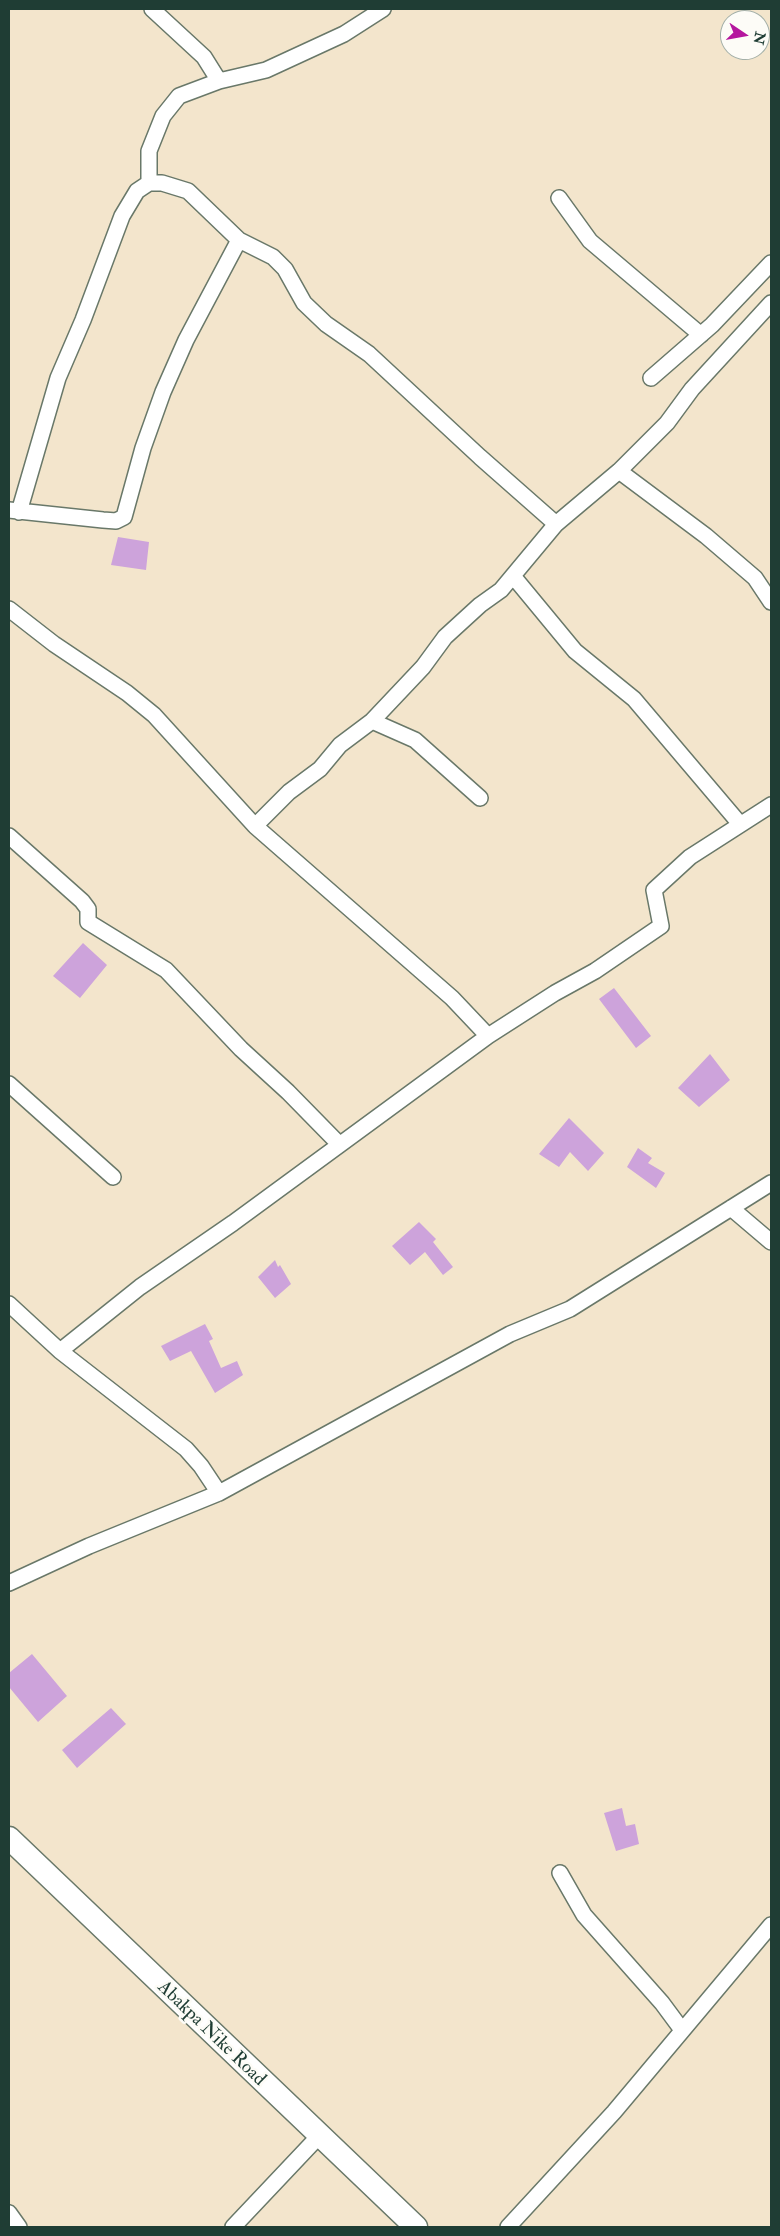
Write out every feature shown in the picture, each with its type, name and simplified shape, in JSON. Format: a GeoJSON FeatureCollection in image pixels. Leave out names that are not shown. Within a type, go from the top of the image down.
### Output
{"type":"FeatureCollection","features":[{"type":"Feature","properties":{"kind":"main road","name":"Abakpa Nike Road"},"geometry":{"type":"LineString","coordinates":[[9,1838],[318,2136],[416,2227]]}},
{"type":"Feature","properties":{"kind":"street"},"geometry":{"type":"LineString","coordinates":[[152,9],[204,57],[219,81]]}},
{"type":"Feature","properties":{"kind":"street"},"geometry":{"type":"LineString","coordinates":[[149,183],[149,151],[163,116],[180,96],[219,81],[274,66],[344,34],[383,9]]}},
{"type":"Feature","properties":{"kind":"street"},"geometry":{"type":"LineString","coordinates":[[239,240],[186,340],[163,392],[143,448],[124,517],[116,520],[103,520],[14,511],[58,378],[83,320],[122,216],[137,191],[149,183],[162,183],[188,191],[239,240],[273,257],[285,269],[304,303],[369,354],[480,457],[556,524]]}},
{"type":"Feature","properties":{"kind":"street"},"geometry":{"type":"LineString","coordinates":[[559,198],[590,241],[701,335]]}},
{"type":"Feature","properties":{"kind":"street"},"geometry":{"type":"LineString","coordinates":[[651,378],[701,335],[771,263]]}},
{"type":"Feature","properties":{"kind":"street"},"geometry":{"type":"LineString","coordinates":[[255,826],[289,792],[320,769],[340,745],[372,721],[423,667],[445,637],[480,605],[495,596],[556,524],[619,471],[667,423],[692,389],[771,303]]}},
{"type":"Feature","properties":{"kind":"street"},"geometry":{"type":"LineString","coordinates":[[619,471],[706,536],[755,578],[771,602]]}},
{"type":"Feature","properties":{"kind":"street"},"geometry":{"type":"LineString","coordinates":[[513,576],[575,651],[634,699],[740,824]]}},
{"type":"Feature","properties":{"kind":"street"},"geometry":{"type":"LineString","coordinates":[[9,609],[54,644],[128,693],[154,715],[255,826],[452,998],[488,1036]]}},
{"type":"Feature","properties":{"kind":"street"},"geometry":{"type":"LineString","coordinates":[[372,721],[415,740],[480,798]]}},
{"type":"Feature","properties":{"kind":"street"},"geometry":{"type":"LineString","coordinates":[[60,1351],[140,1287],[233,1223],[488,1036],[555,993],[595,971],[661,926],[654,890],[690,857],[771,805]]}},
{"type":"Feature","properties":{"kind":"street"},"geometry":{"type":"LineString","coordinates":[[9,836],[82,901],[88,909],[88,922],[166,970],[241,1049],[288,1092],[339,1144]]}},
{"type":"Feature","properties":{"kind":"street"},"geometry":{"type":"LineString","coordinates":[[9,1084],[113,1176]]}},
{"type":"Feature","properties":{"kind":"street"},"geometry":{"type":"LineString","coordinates":[[9,1583],[89,1546],[219,1493],[510,1334],[570,1309],[771,1183]]}},
{"type":"Feature","properties":{"kind":"street"},"geometry":{"type":"LineString","coordinates":[[731,1208],[771,1242]]}},
{"type":"Feature","properties":{"kind":"street"},"geometry":{"type":"LineString","coordinates":[[9,1304],[60,1351],[186,1449],[219,1493]]}},
{"type":"Feature","properties":{"kind":"street"},"geometry":{"type":"LineString","coordinates":[[560,1873],[584,1915],[662,2003],[682,2030]]}},
{"type":"Feature","properties":{"kind":"street"},"geometry":{"type":"LineString","coordinates":[[508,2227],[614,2112],[771,1925]]}},
{"type":"Feature","properties":{"kind":"street"},"geometry":{"type":"LineString","coordinates":[[233,2227],[318,2136]]}},
{"type":"Feature","properties":{"kind":"street"},"geometry":{"type":"LineString","coordinates":[[9,2213],[20,2227]]}},
{"type":"Feature","properties":{"kind":"building"},"geometry":{"type":"Polygon","coordinates":[[[118,537],[149,542],[146,570],[111,565],[118,537]]]}},
{"type":"Feature","properties":{"kind":"building"},"geometry":{"type":"Polygon","coordinates":[[[83,943],[107,965],[80,998],[53,976],[83,943]]]}},
{"type":"Feature","properties":{"kind":"building"},"geometry":{"type":"Polygon","coordinates":[[[614,988],[651,1036],[636,1048],[599,999],[614,988]]]}},
{"type":"Feature","properties":{"kind":"building"},"geometry":{"type":"Polygon","coordinates":[[[710,1054],[730,1080],[699,1107],[678,1088],[710,1054]]]}},
{"type":"Feature","properties":{"kind":"building"},"geometry":{"type":"Polygon","coordinates":[[[569,1118],[604,1153],[588,1171],[570,1152],[559,1167],[539,1154],[569,1118]]]}},
{"type":"Feature","properties":{"kind":"building"},"geometry":{"type":"Polygon","coordinates":[[[638,1148],[652,1158],[648,1163],[665,1173],[656,1188],[627,1167],[638,1148]]]}},
{"type":"Feature","properties":{"kind":"building"},"geometry":{"type":"Polygon","coordinates":[[[419,1222],[436,1239],[433,1242],[453,1267],[443,1275],[425,1252],[410,1265],[392,1246],[419,1222]]]}},
{"type":"Feature","properties":{"kind":"building"},"geometry":{"type":"Polygon","coordinates":[[[275,1260],[291,1284],[275,1298],[258,1277],[275,1260]]]}},
{"type":"Feature","properties":{"kind":"building"},"geometry":{"type":"Polygon","coordinates":[[[205,1324],[213,1339],[209,1341],[221,1368],[237,1361],[243,1375],[215,1393],[191,1351],[170,1361],[161,1346],[205,1324]]]}},
{"type":"Feature","properties":{"kind":"building"},"geometry":{"type":"Polygon","coordinates":[[[32,1654],[67,1696],[38,1722],[9,1687],[9,1673],[32,1654]]]}},
{"type":"Feature","properties":{"kind":"building"},"geometry":{"type":"Polygon","coordinates":[[[111,1708],[126,1724],[77,1768],[62,1750],[111,1708]]]}},
{"type":"Feature","properties":{"kind":"building"},"geometry":{"type":"Polygon","coordinates":[[[622,1808],[626,1826],[635,1824],[639,1844],[616,1851],[604,1813],[622,1808]]]}}]}
